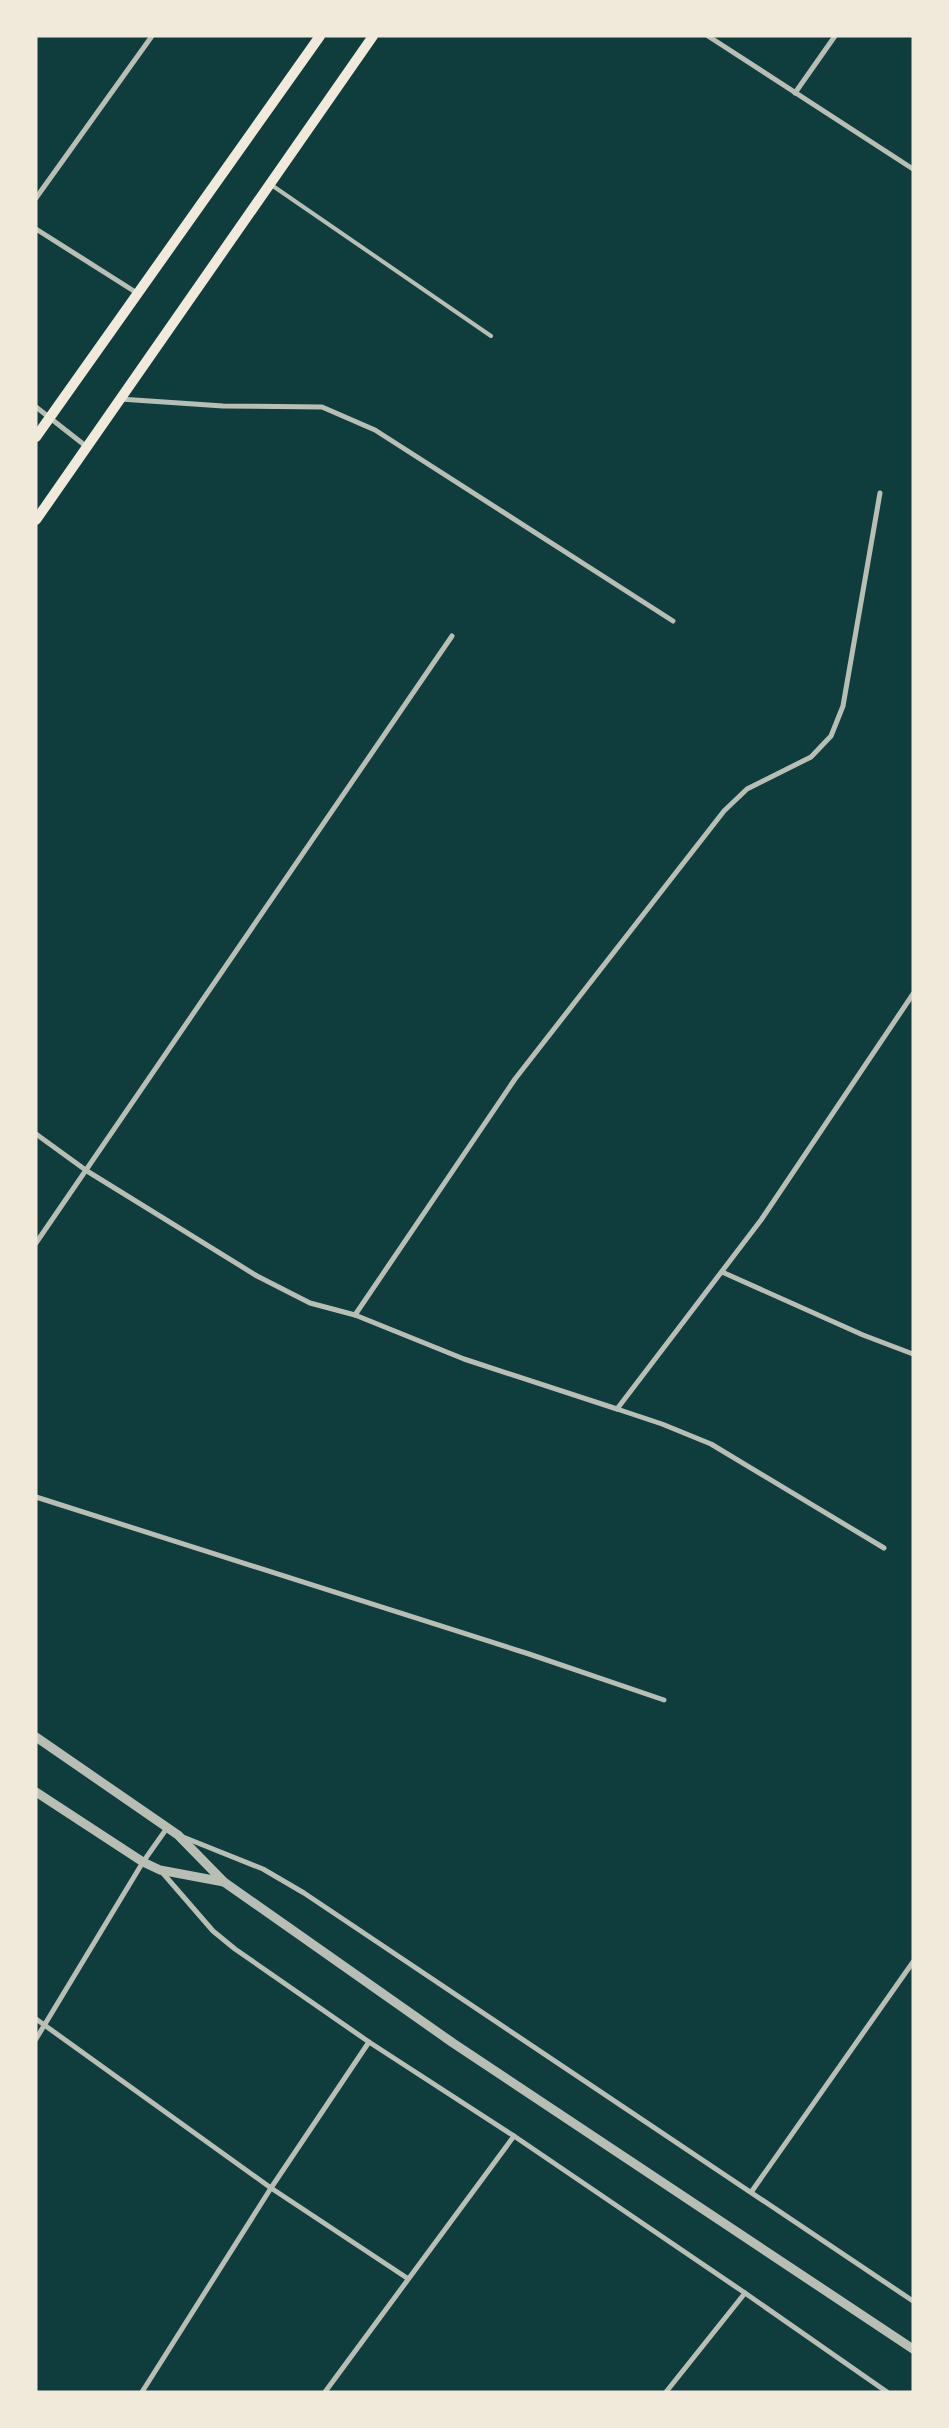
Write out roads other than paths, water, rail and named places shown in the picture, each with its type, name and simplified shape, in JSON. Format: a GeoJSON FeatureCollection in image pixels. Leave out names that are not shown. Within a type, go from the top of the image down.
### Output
{"type":"FeatureCollection","features":[{"type":"Feature","properties":{"kind":"main road"},"geometry":{"type":"LineString","coordinates":[[36,437],[320,36]]}},
{"type":"Feature","properties":{"kind":"main road"},"geometry":{"type":"LineString","coordinates":[[36,520],[373,36]]}},
{"type":"Feature","properties":{"kind":"street"},"geometry":{"type":"LineString","coordinates":[[36,198],[152,36]]}},
{"type":"Feature","properties":{"kind":"street"},"geometry":{"type":"LineString","coordinates":[[708,36],[913,169]]}},
{"type":"Feature","properties":{"kind":"street"},"geometry":{"type":"LineString","coordinates":[[795,93],[835,36]]}},
{"type":"Feature","properties":{"kind":"street"},"geometry":{"type":"LineString","coordinates":[[36,229],[137,293]]}},
{"type":"Feature","properties":{"kind":"street"},"geometry":{"type":"LineString","coordinates":[[120,399],[223,406],[322,407],[376,430],[673,621]]}},
{"type":"Feature","properties":{"kind":"street"},"geometry":{"type":"LineString","coordinates":[[36,407],[87,447]]}},
{"type":"Feature","properties":{"kind":"street"},"geometry":{"type":"LineString","coordinates":[[355,1315],[515,1079],[724,811],[747,790],[811,757],[831,736],[843,706],[880,493]]}},
{"type":"Feature","properties":{"kind":"street"},"geometry":{"type":"LineString","coordinates":[[36,1243],[452,636]]}},
{"type":"Feature","properties":{"kind":"street"},"geometry":{"type":"LineString","coordinates":[[618,1409],[761,1220],[913,994]]}},
{"type":"Feature","properties":{"kind":"street"},"geometry":{"type":"LineString","coordinates":[[36,1134],[87,1171],[257,1276],[310,1303],[355,1315],[464,1359],[662,1424],[711,1444],[884,1548]]}},
{"type":"Feature","properties":{"kind":"street"},"geometry":{"type":"LineString","coordinates":[[722,1272],[863,1335],[913,1354]]}},
{"type":"Feature","properties":{"kind":"street"},"geometry":{"type":"LineString","coordinates":[[36,1497],[529,1654],[664,1700]]}},
{"type":"Feature","properties":{"kind":"street"},"geometry":{"type":"LineString","coordinates":[[36,1737],[178,1835],[249,1862],[304,1892],[752,2191],[913,2301]]}},
{"type":"Feature","properties":{"kind":"street"},"geometry":{"type":"LineString","coordinates":[[36,1792],[143,1862],[160,1870],[224,1882]]}},
{"type":"Feature","properties":{"kind":"street"},"geometry":{"type":"LineString","coordinates":[[36,2038],[46,2026],[143,1862],[167,1828]]}},
{"type":"Feature","properties":{"kind":"street"},"geometry":{"type":"LineString","coordinates":[[178,1835],[224,1882],[454,2043],[913,2349]]}},
{"type":"Feature","properties":{"kind":"street"},"geometry":{"type":"LineString","coordinates":[[160,1870],[213,1931],[234,1949],[369,2042],[514,2136],[887,2392]]}},
{"type":"Feature","properties":{"kind":"street"},"geometry":{"type":"LineString","coordinates":[[752,2191],[913,1962]]}},
{"type":"Feature","properties":{"kind":"street"},"geometry":{"type":"LineString","coordinates":[[36,2019],[270,2188],[407,2278]]}},
{"type":"Feature","properties":{"kind":"street"},"geometry":{"type":"LineString","coordinates":[[142,2392],[270,2188],[369,2042]]}},
{"type":"Feature","properties":{"kind":"street"},"geometry":{"type":"LineString","coordinates":[[325,2392],[407,2278],[514,2136]]}},
{"type":"Feature","properties":{"kind":"street"},"geometry":{"type":"LineString","coordinates":[[666,2392],[745,2293]]}},
{"type":"Feature","properties":{"kind":"lane"},"geometry":{"type":"LineString","coordinates":[[270,184],[491,336]]}}]}
